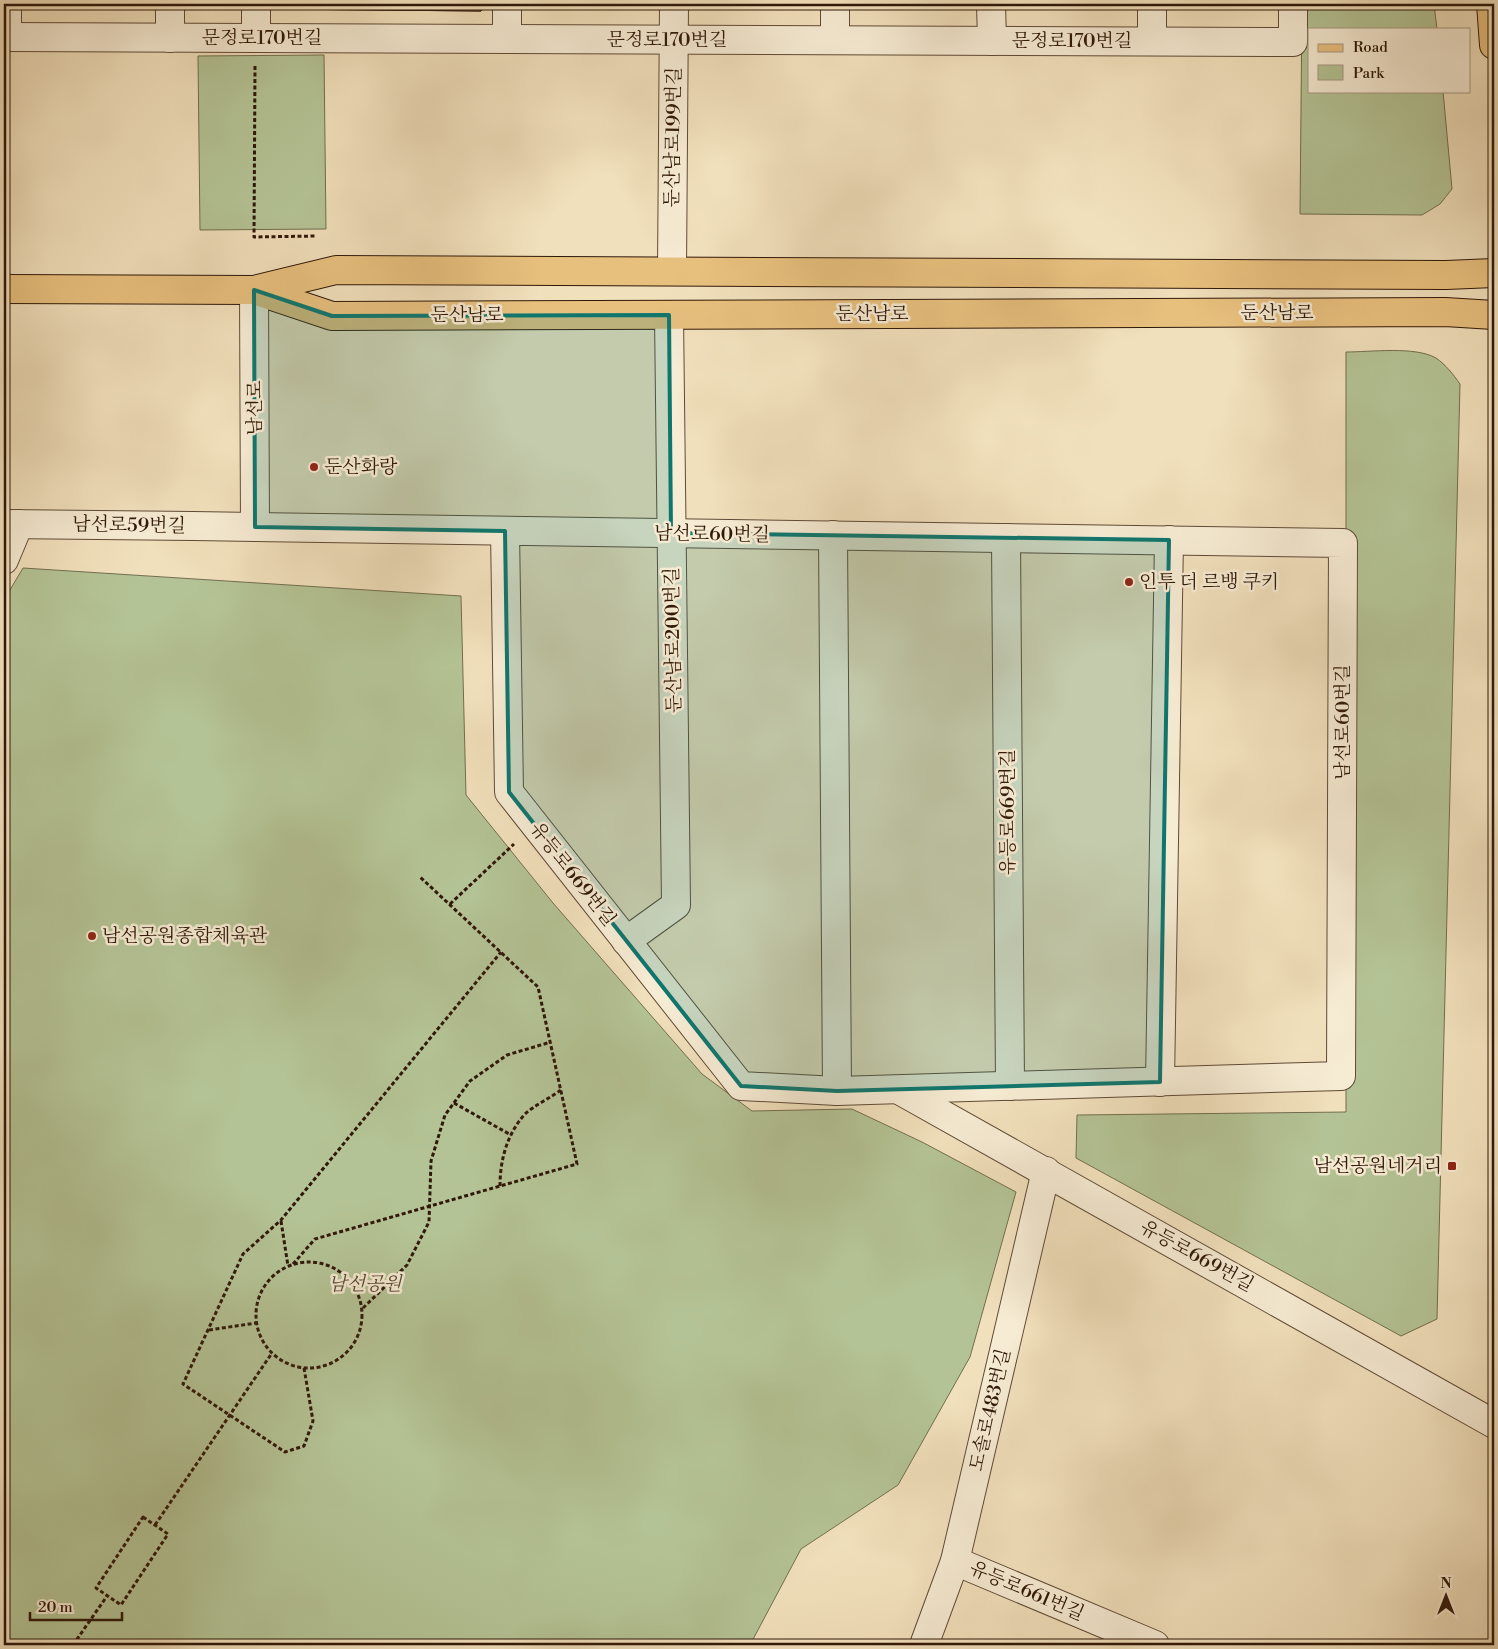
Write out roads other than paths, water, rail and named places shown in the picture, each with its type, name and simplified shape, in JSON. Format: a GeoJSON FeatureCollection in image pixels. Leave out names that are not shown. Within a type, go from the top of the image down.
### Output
{"type":"FeatureCollection","features":[{"type":"Feature","properties":{"kind":"main road"},"geometry":{"type":"LineString","coordinates":[[1491,4],[1494,45]]}},
{"type":"Feature","properties":{"kind":"main road","name":"둔산남로"},"geometry":{"type":"LineString","coordinates":[[4,289],[254,290],[336,270],[1426,275],[1494,273]]}},
{"type":"Feature","properties":{"kind":"main road","name":"둔산남로"},"geometry":{"type":"LineString","coordinates":[[254,290],[332,316],[1446,312],[1494,316]]}},
{"type":"Feature","properties":{"kind":"street"},"geometry":{"type":"LineString","coordinates":[[5,37],[6,4]]}},
{"type":"Feature","properties":{"kind":"street"},"geometry":{"type":"LineString","coordinates":[[170,4],[170,38]]}},
{"type":"Feature","properties":{"kind":"street"},"geometry":{"type":"LineString","coordinates":[[256,4],[256,38]]}},
{"type":"Feature","properties":{"kind":"street"},"geometry":{"type":"LineString","coordinates":[[507,4],[507,39]]}},
{"type":"Feature","properties":{"kind":"street","name":"둔산남로199번길"},"geometry":{"type":"LineString","coordinates":[[672,271],[674,4]]}},
{"type":"Feature","properties":{"kind":"street"},"geometry":{"type":"LineString","coordinates":[[835,4],[836,40]]}},
{"type":"Feature","properties":{"kind":"street"},"geometry":{"type":"LineString","coordinates":[[992,4],[992,41]]}},
{"type":"Feature","properties":{"kind":"street"},"geometry":{"type":"LineString","coordinates":[[1152,4],[1152,41]]}},
{"type":"Feature","properties":{"kind":"street","name":"문정로170번길"},"geometry":{"type":"LineString","coordinates":[[5,37],[1293,42],[1293,4]]}},
{"type":"Feature","properties":{"kind":"street","name":"남선로"},"geometry":{"type":"LineString","coordinates":[[254,290],[255,527]]}},
{"type":"Feature","properties":{"kind":"street","name":"둔산남로200번길"},"geometry":{"type":"LineString","coordinates":[[626,942],[676,905],[669,315]]}},
{"type":"Feature","properties":{"kind":"street"},"geometry":{"type":"LineString","coordinates":[[4,560],[12,524]]}},
{"type":"Feature","properties":{"kind":"street","name":"남선로59번길"},"geometry":{"type":"LineString","coordinates":[[12,524],[255,527]]}},
{"type":"Feature","properties":{"kind":"street","name":"남선로60번길"},"geometry":{"type":"LineString","coordinates":[[255,527],[1344,543],[1341,1076]]}},
{"type":"Feature","properties":{"kind":"street","name":"유등로669번길"},"geometry":{"type":"LineString","coordinates":[[505,531],[509,792],[741,1086],[837,1091],[899,1090],[1341,1076]]}},
{"type":"Feature","properties":{"kind":"street"},"geometry":{"type":"LineString","coordinates":[[833,535],[837,1091]]}},
{"type":"Feature","properties":{"kind":"street","name":"유등로669번길"},"geometry":{"type":"LineString","coordinates":[[1006,538],[1010,1086]]}},
{"type":"Feature","properties":{"kind":"street"},"geometry":{"type":"LineString","coordinates":[[1160,1082],[1169,540]]}},
{"type":"Feature","properties":{"kind":"street","name":"유등로669번길"},"geometry":{"type":"LineString","coordinates":[[899,1090],[1494,1424]]}},
{"type":"Feature","properties":{"kind":"street","name":"도솔로483번길"},"geometry":{"type":"LineString","coordinates":[[924,1645],[955,1561],[1046,1171]]}},
{"type":"Feature","properties":{"kind":"street","name":"유등로661번길"},"geometry":{"type":"LineString","coordinates":[[955,1561],[1155,1645]]}},
{"type":"Feature","properties":{"kind":"place","name":"둔산화랑"},"geometry":{"type":"Point","coordinates":[314,467]}},
{"type":"Feature","properties":{"kind":"place","name":"인투 더 르뱅 쿠키"},"geometry":{"type":"Point","coordinates":[1129,582]}},
{"type":"Feature","properties":{"kind":"place","name":"남선공원종합체육관"},"geometry":{"type":"Point","coordinates":[92,936]}},
{"type":"Feature","properties":{"kind":"place","name":"남선공원네거리"},"geometry":{"type":"Point","coordinates":[1452,1166]}},
{"type":"Feature","properties":{"kind":"park label","name":"남선공원"},"geometry":{"type":"Point","coordinates":[365,1284]}}]}
